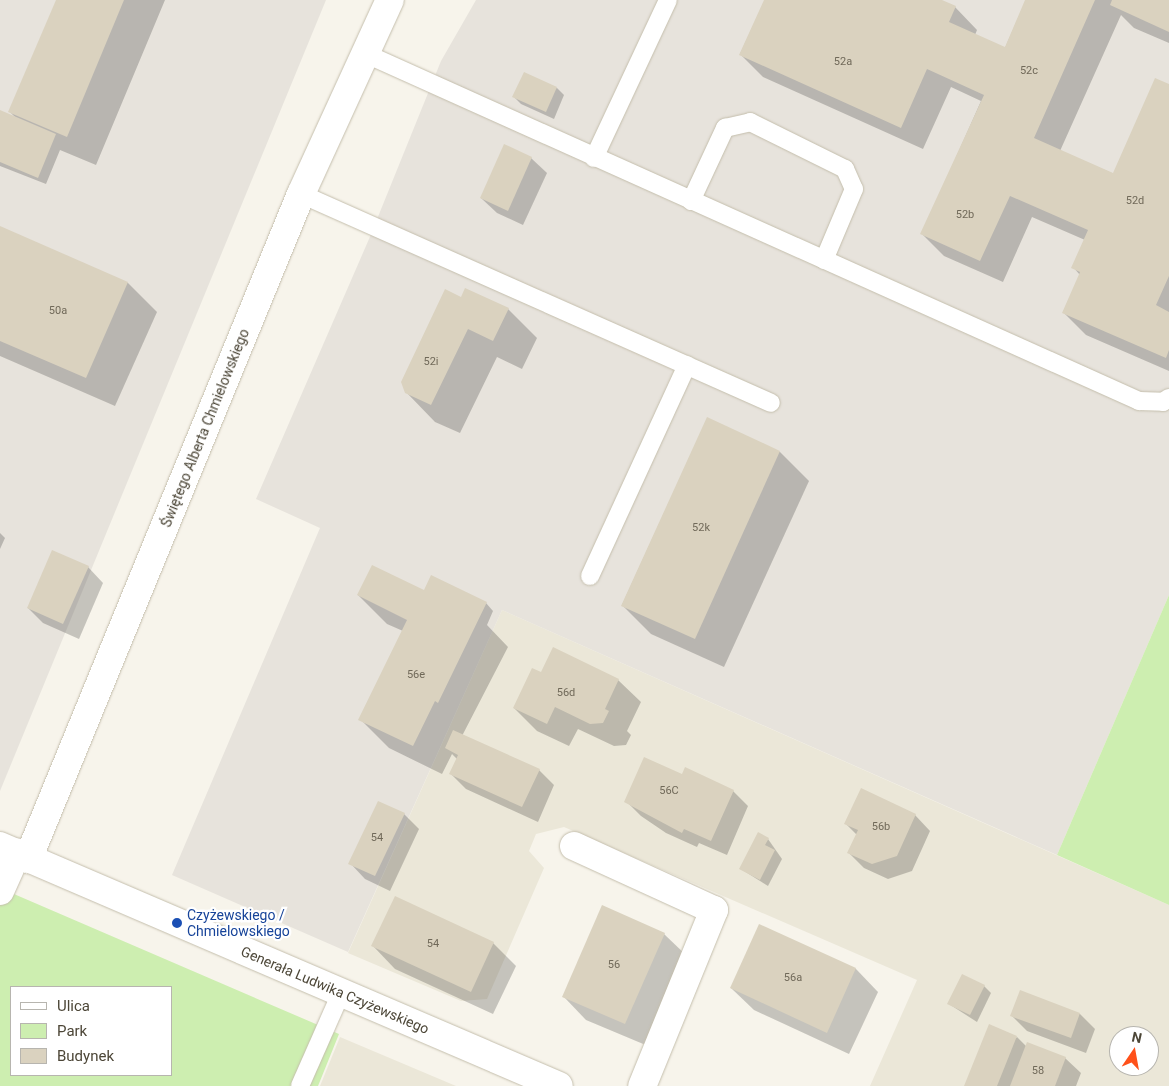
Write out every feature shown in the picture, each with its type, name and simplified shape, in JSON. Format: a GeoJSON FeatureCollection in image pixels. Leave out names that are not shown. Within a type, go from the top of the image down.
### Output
{"type":"FeatureCollection","features":[{"type":"Feature","properties":{"kind":"street","name":"Świętego Alberta Chmielowskiego"},"geometry":{"type":"LineString","coordinates":[[0,892],[15,853],[301,194],[364,53],[390,0]]}},
{"type":"Feature","properties":{"kind":"street"},"geometry":{"type":"LineString","coordinates":[[574,846],[714,910],[642,1086]]}},
{"type":"Feature","properties":{"kind":"street","name":"Generała Ludwika Czyżewskiego"},"geometry":{"type":"LineString","coordinates":[[15,853],[559,1086]]}},
{"type":"Feature","properties":{"kind":"lane"},"geometry":{"type":"LineString","coordinates":[[594,158],[668,0]]}},
{"type":"Feature","properties":{"kind":"lane"},"geometry":{"type":"LineString","coordinates":[[364,53],[594,158],[1139,401],[1164,402],[1169,398]]}},
{"type":"Feature","properties":{"kind":"lane"},"geometry":{"type":"LineString","coordinates":[[691,201],[725,128],[750,122],[845,169],[854,189],[824,260]]}},
{"type":"Feature","properties":{"kind":"lane"},"geometry":{"type":"LineString","coordinates":[[301,194],[771,403]]}},
{"type":"Feature","properties":{"kind":"lane"},"geometry":{"type":"LineString","coordinates":[[590,576],[687,365]]}},
{"type":"Feature","properties":{"kind":"lane"},"geometry":{"type":"LineString","coordinates":[[300,1086],[341,993]]}},
{"type":"Feature","properties":{"kind":"shaded area"},"geometry":{"type":"Polygon","coordinates":[[[0,0],[326,0],[0,791],[0,0]]]}},
{"type":"Feature","properties":{"kind":"shaded area"},"geometry":{"type":"Polygon","coordinates":[[[476,0],[1169,0],[1169,595],[1057,855],[502,610],[348,952],[172,875],[320,528],[256,499],[369,239],[441,61],[476,0]]]}},
{"type":"Feature","properties":{"kind":"shaded area"},"geometry":{"type":"Polygon","coordinates":[[[502,610],[1169,905],[1169,1086],[870,1086],[917,980],[564,827],[536,834],[529,851],[544,868],[487,999],[461,1001],[348,953],[502,610]]]}},
{"type":"Feature","properties":{"kind":"shaded area"},"geometry":{"type":"Polygon","coordinates":[[[340,1037],[456,1086],[320,1086],[340,1037]]]}},
{"type":"Feature","properties":{"kind":"green space"},"geometry":{"type":"Polygon","coordinates":[[[1169,595],[1169,905],[1057,855],[1169,595]]]}},
{"type":"Feature","properties":{"kind":"green space"},"geometry":{"type":"Polygon","coordinates":[[[0,888],[339,1034],[318,1086],[0,1086],[0,888]]]}},
{"type":"Feature","properties":{"kind":"building"},"geometry":{"type":"Polygon","coordinates":[[[56,0],[124,0],[67,137],[8,112],[56,0]]]}},
{"type":"Feature","properties":{"kind":"building"},"geometry":{"type":"Polygon","coordinates":[[[764,0],[942,0],[956,6],[949,22],[1005,47],[1025,0],[1095,0],[1034,138],[1113,173],[1155,78],[1169,84],[1169,276],[1156,305],[1169,312],[1169,350],[1166,358],[1062,313],[1080,272],[1071,268],[1088,230],[1010,196],[980,261],[920,234],[984,95],[927,69],[901,128],[739,55],[764,0]]]}},
{"type":"Feature","properties":{"kind":"building"},"geometry":{"type":"Polygon","coordinates":[[[1112,0],[1169,0],[1169,32],[1110,5],[1112,0]]]}},
{"type":"Feature","properties":{"kind":"building"},"geometry":{"type":"Polygon","coordinates":[[[524,72],[557,87],[546,112],[512,97],[524,72]]]}},
{"type":"Feature","properties":{"kind":"building"},"geometry":{"type":"Polygon","coordinates":[[[0,110],[56,134],[38,178],[0,162],[0,110]]]}},
{"type":"Feature","properties":{"kind":"building"},"geometry":{"type":"Polygon","coordinates":[[[504,144],[532,157],[508,211],[480,198],[504,144]]]}},
{"type":"Feature","properties":{"kind":"building"},"geometry":{"type":"Polygon","coordinates":[[[0,226],[128,282],[86,378],[0,341],[0,226]]]}},
{"type":"Feature","properties":{"kind":"building"},"geometry":{"type":"Polygon","coordinates":[[[465,288],[509,308],[493,341],[468,329],[431,405],[405,393],[401,382],[445,289],[461,297],[465,288]]]}},
{"type":"Feature","properties":{"kind":"building"},"geometry":{"type":"Polygon","coordinates":[[[707,417],[780,451],[695,639],[621,606],[707,417]]]}},
{"type":"Feature","properties":{"kind":"building"},"geometry":{"type":"Polygon","coordinates":[[[52,550],[89,566],[63,624],[27,608],[52,550]]]}},
{"type":"Feature","properties":{"kind":"building"},"geometry":{"type":"Polygon","coordinates":[[[372,565],[424,590],[431,575],[487,602],[438,703],[435,701],[413,746],[358,720],[407,620],[357,595],[372,565]]]}},
{"type":"Feature","properties":{"kind":"building"},"geometry":{"type":"Polygon","coordinates":[[[553,647],[619,679],[605,709],[609,711],[603,723],[590,724],[555,707],[547,724],[513,708],[532,668],[541,672],[553,647]]]}},
{"type":"Feature","properties":{"kind":"building"},"geometry":{"type":"Polygon","coordinates":[[[453,730],[540,769],[522,807],[449,774],[458,755],[445,748],[453,730]]]}},
{"type":"Feature","properties":{"kind":"building"},"geometry":{"type":"Polygon","coordinates":[[[644,757],[682,774],[685,767],[734,790],[711,841],[684,829],[682,833],[624,802],[644,757]]]}},
{"type":"Feature","properties":{"kind":"building"},"geometry":{"type":"Polygon","coordinates":[[[861,788],[916,814],[897,856],[872,864],[847,853],[858,830],[844,824],[861,788]]]}},
{"type":"Feature","properties":{"kind":"building"},"geometry":{"type":"Polygon","coordinates":[[[378,801],[405,813],[375,876],[348,864],[378,801]]]}},
{"type":"Feature","properties":{"kind":"building"},"geometry":{"type":"Polygon","coordinates":[[[758,832],[769,838],[765,845],[775,850],[760,880],[739,869],[758,832]]]}},
{"type":"Feature","properties":{"kind":"building"},"geometry":{"type":"Polygon","coordinates":[[[395,896],[494,942],[471,992],[371,946],[395,896]]]}},
{"type":"Feature","properties":{"kind":"building"},"geometry":{"type":"Polygon","coordinates":[[[602,905],[665,933],[625,1024],[562,997],[602,905]]]}},
{"type":"Feature","properties":{"kind":"building"},"geometry":{"type":"Polygon","coordinates":[[[759,924],[856,968],[827,1033],[730,988],[759,924]]]}},
{"type":"Feature","properties":{"kind":"building"},"geometry":{"type":"Polygon","coordinates":[[[962,974],[985,985],[970,1015],[947,1004],[962,974]]]}},
{"type":"Feature","properties":{"kind":"building"},"geometry":{"type":"Polygon","coordinates":[[[1020,990],[1080,1013],[1071,1038],[1010,1016],[1020,990]]]}},
{"type":"Feature","properties":{"kind":"building"},"geometry":{"type":"Polygon","coordinates":[[[989,1024],[1017,1036],[997,1086],[964,1086],[989,1024]]]}},
{"type":"Feature","properties":{"kind":"building"},"geometry":{"type":"Polygon","coordinates":[[[1027,1042],[1066,1057],[1055,1086],[1010,1086],[1027,1042]]]}},
{"type":"Feature","properties":{"kind":"place","name":"Czyżewskiego / Chmielowskiego"},"geometry":{"type":"Point","coordinates":[177,923]}}]}
